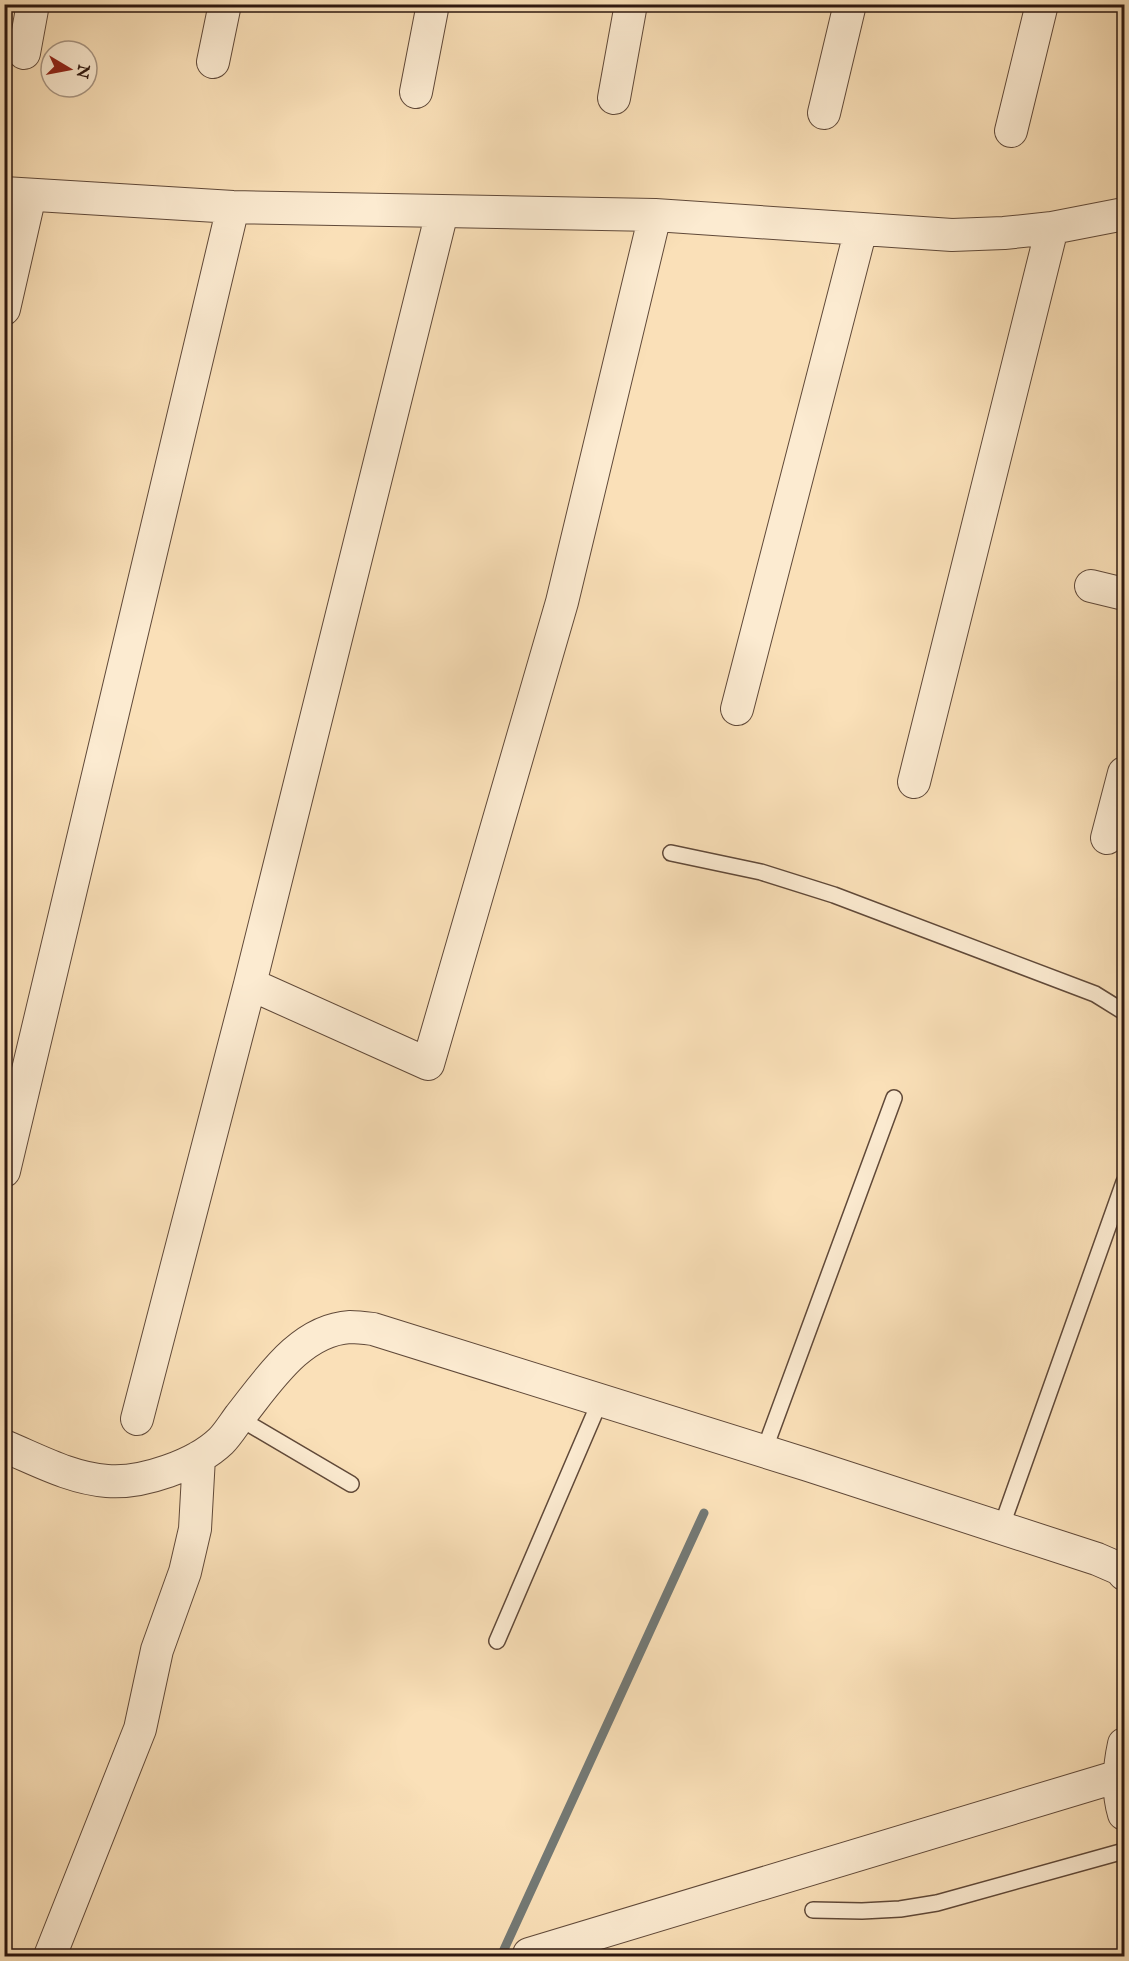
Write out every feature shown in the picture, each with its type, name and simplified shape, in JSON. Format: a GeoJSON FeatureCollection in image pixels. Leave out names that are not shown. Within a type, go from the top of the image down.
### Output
{"type":"FeatureCollection","features":[{"type":"Feature","properties":{"kind":"street"},"geometry":{"type":"LineString","coordinates":[[24,53],[33,4]]}},
{"type":"Feature","properties":{"kind":"street"},"geometry":{"type":"LineString","coordinates":[[213,62],[225,4]]}},
{"type":"Feature","properties":{"kind":"street"},"geometry":{"type":"LineString","coordinates":[[416,92],[433,4]]}},
{"type":"Feature","properties":{"kind":"street"},"geometry":{"type":"LineString","coordinates":[[614,98],[631,4]]}},
{"type":"Feature","properties":{"kind":"street"},"geometry":{"type":"LineString","coordinates":[[824,113],[850,4]]}},
{"type":"Feature","properties":{"kind":"street"},"geometry":{"type":"LineString","coordinates":[[1011,131],[1041,4]]}},
{"type":"Feature","properties":{"kind":"street"},"geometry":{"type":"LineString","coordinates":[[4,309],[17,194],[233,207],[655,215],[952,235],[1052,228],[1125,214]]}},
{"type":"Feature","properties":{"kind":"street"},"geometry":{"type":"LineString","coordinates":[[4,1171],[233,207]]}},
{"type":"Feature","properties":{"kind":"street"},"geometry":{"type":"LineString","coordinates":[[137,1419],[250,984],[442,212]]}},
{"type":"Feature","properties":{"kind":"street"},"geometry":{"type":"LineString","coordinates":[[250,984],[428,1064],[562,602],[655,215]]}},
{"type":"Feature","properties":{"kind":"street"},"geometry":{"type":"LineString","coordinates":[[914,782],[1052,228]]}},
{"type":"Feature","properties":{"kind":"street"},"geometry":{"type":"LineString","coordinates":[[737,709],[861,229]]}},
{"type":"Feature","properties":{"kind":"street"},"geometry":{"type":"LineString","coordinates":[[1091,586],[1125,594]]}},
{"type":"Feature","properties":{"kind":"street"},"geometry":{"type":"LineString","coordinates":[[1107,838],[1125,773]]}},
{"type":"Feature","properties":{"kind":"street"},"geometry":{"type":"LineString","coordinates":[[6,1451],[67,1473],[109,1481],[141,1479],[172,1470],[199,1457],[221,1441],[287,1360],[304,1344],[325,1333],[350,1327],[373,1329],[764,1451],[1097,1559],[1120,1569],[1125,1574]]}},
{"type":"Feature","properties":{"kind":"street"},"geometry":{"type":"LineString","coordinates":[[50,1956],[140,1729],[157,1650],[185,1572],[195,1529],[199,1457]]}},
{"type":"Feature","properties":{"kind":"street"},"geometry":{"type":"LineString","coordinates":[[1125,1744],[1119,1776],[1125,1814]]}},
{"type":"Feature","properties":{"kind":"street"},"geometry":{"type":"LineString","coordinates":[[528,1954],[1119,1776]]}},
{"type":"Feature","properties":{"kind":"lane"},"geometry":{"type":"LineString","coordinates":[[671,853],[761,873],[834,895],[1095,994],[1125,1012]]}},
{"type":"Feature","properties":{"kind":"lane"},"geometry":{"type":"LineString","coordinates":[[764,1451],[894,1098]]}},
{"type":"Feature","properties":{"kind":"lane"},"geometry":{"type":"LineString","coordinates":[[1001,1528],[1125,1182]]}},
{"type":"Feature","properties":{"kind":"lane"},"geometry":{"type":"LineString","coordinates":[[497,1641],[600,1401]]}},
{"type":"Feature","properties":{"kind":"lane"},"geometry":{"type":"LineString","coordinates":[[249,1406],[351,1484]]}},
{"type":"Feature","properties":{"kind":"lane"},"geometry":{"type":"LineString","coordinates":[[813,1910],[881,1910],[937,1903],[1125,1851]]}},
{"type":"Feature","properties":{"kind":"waterway"},"geometry":{"type":"LineString","coordinates":[[501,1956],[704,1513]]}}]}
